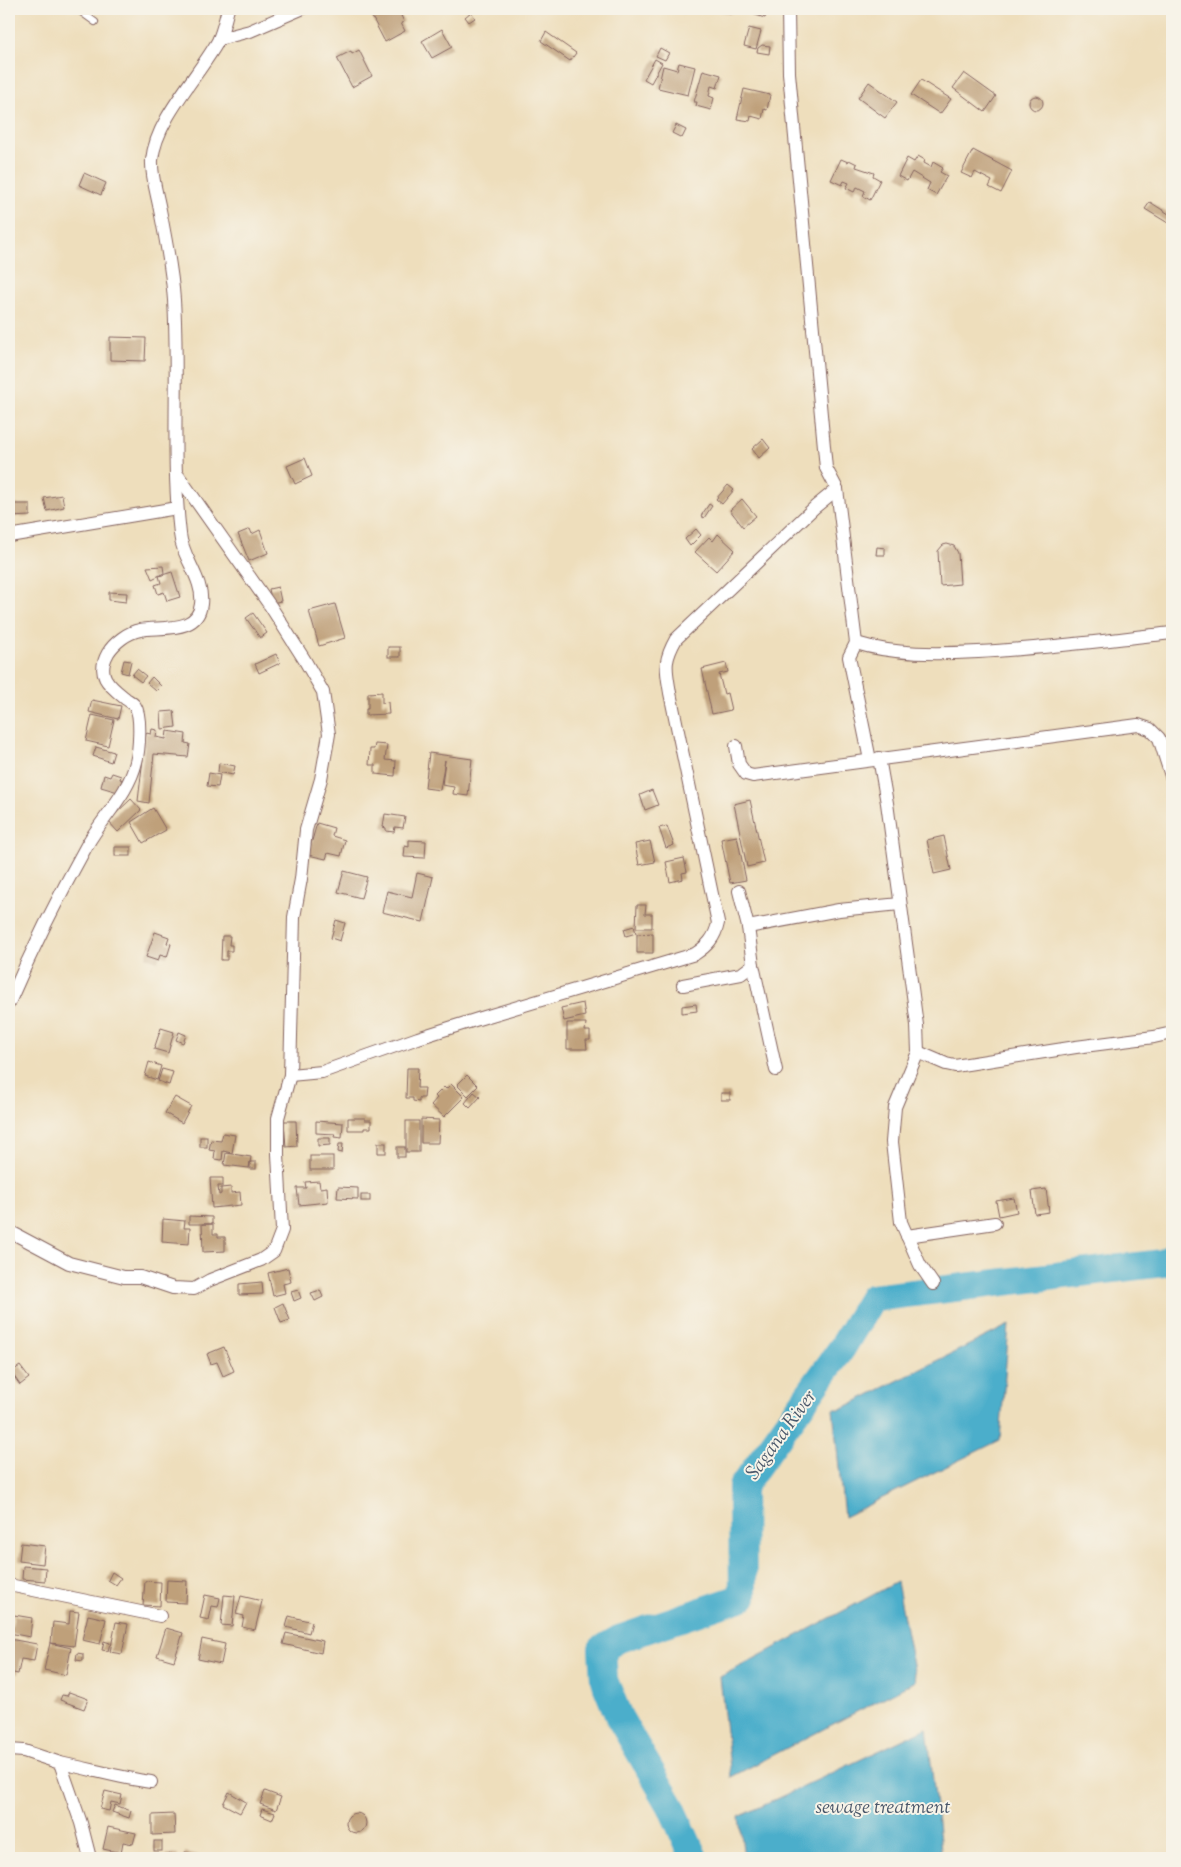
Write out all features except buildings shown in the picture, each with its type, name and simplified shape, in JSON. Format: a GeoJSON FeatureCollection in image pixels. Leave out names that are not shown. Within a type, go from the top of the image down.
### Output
{"type":"FeatureCollection","features":[{"type":"Feature","properties":{"kind":"street"},"geometry":{"type":"LineString","coordinates":[[9,1003],[37,938],[89,842],[132,777],[138,756],[138,715],[136,706],[107,684],[102,666],[116,644],[139,630],[182,626],[192,621],[201,608],[201,594],[195,574],[180,540],[177,508],[174,299],[170,264],[152,162],[156,141],[163,125],[219,39],[228,9]]}},
{"type":"Feature","properties":{"kind":"street"},"geometry":{"type":"LineString","coordinates":[[219,39],[250,31],[301,9]]}},
{"type":"Feature","properties":{"kind":"street"},"geometry":{"type":"LineString","coordinates":[[788,9],[789,73],[826,468],[838,489],[856,643],[849,657],[887,803],[917,1025],[918,1052],[895,1107],[892,1124],[892,1142],[901,1222],[920,1265],[933,1284]]}},
{"type":"Feature","properties":{"kind":"street"},"geometry":{"type":"LineString","coordinates":[[9,1231],[69,1263],[124,1276],[140,1277],[173,1288],[194,1289],[210,1280],[261,1260],[274,1251],[282,1230],[278,1118],[290,1075],[294,917],[301,879],[306,830],[321,779],[329,734],[323,692],[304,658],[177,474]]}},
{"type":"Feature","properties":{"kind":"street"},"geometry":{"type":"LineString","coordinates":[[290,1075],[322,1072],[452,1027],[695,954],[705,947],[716,933],[718,923],[715,901],[670,693],[666,662],[676,639],[815,507],[838,489]]}},
{"type":"Feature","properties":{"kind":"street"},"geometry":{"type":"LineString","coordinates":[[9,536],[177,508]]}},
{"type":"Feature","properties":{"kind":"street"},"geometry":{"type":"LineString","coordinates":[[856,643],[869,647],[914,652],[948,653],[1012,650],[1172,633]]}},
{"type":"Feature","properties":{"kind":"street"},"geometry":{"type":"LineString","coordinates":[[736,746],[739,764],[746,774],[753,776],[1138,725],[1150,729],[1159,738],[1172,779]]}},
{"type":"Feature","properties":{"kind":"street"},"geometry":{"type":"LineString","coordinates":[[739,891],[748,927],[753,965],[776,1070]]}},
{"type":"Feature","properties":{"kind":"street"},"geometry":{"type":"LineString","coordinates":[[748,927],[839,910],[900,904]]}},
{"type":"Feature","properties":{"kind":"street"},"geometry":{"type":"LineString","coordinates":[[683,985],[741,974],[753,965]]}},
{"type":"Feature","properties":{"kind":"street"},"geometry":{"type":"LineString","coordinates":[[918,1052],[955,1066],[1172,1033]]}},
{"type":"Feature","properties":{"kind":"street"},"geometry":{"type":"LineString","coordinates":[[907,1236],[995,1223]]}},
{"type":"Feature","properties":{"kind":"street"},"geometry":{"type":"LineString","coordinates":[[9,1585],[160,1616]]}},
{"type":"Feature","properties":{"kind":"street"},"geometry":{"type":"LineString","coordinates":[[9,1750],[24,1751],[60,1763],[100,1771],[116,1777],[151,1782]]}},
{"type":"Feature","properties":{"kind":"street"},"geometry":{"type":"LineString","coordinates":[[60,1763],[82,1824],[90,1858]]}},
{"type":"Feature","properties":{"kind":"lane"},"geometry":{"type":"LineString","coordinates":[[77,9],[95,22]]}},
{"type":"Feature","properties":{"kind":"water"},"geometry":{"type":"Polygon","coordinates":[[[1009,1325],[1000,1440],[844,1517],[833,1409],[841,1409],[1009,1325]]]}},
{"type":"Feature","properties":{"kind":"water"},"geometry":{"type":"Polygon","coordinates":[[[897,1582],[916,1681],[731,1777],[720,1677],[897,1582]]]}},
{"type":"Feature","properties":{"kind":"water","name":"sewage treatment"},"geometry":{"type":"Polygon","coordinates":[[[927,1728],[942,1858],[744,1858],[739,1817],[927,1728]]]}},
{"type":"Feature","properties":{"kind":"waterway","name":"Sagana River"},"geometry":{"type":"LineString","coordinates":[[694,1858],[671,1806],[619,1717],[604,1680],[602,1649],[619,1639],[743,1597],[742,1487],[842,1348],[872,1298],[1163,1263],[1172,1258]]}}]}
